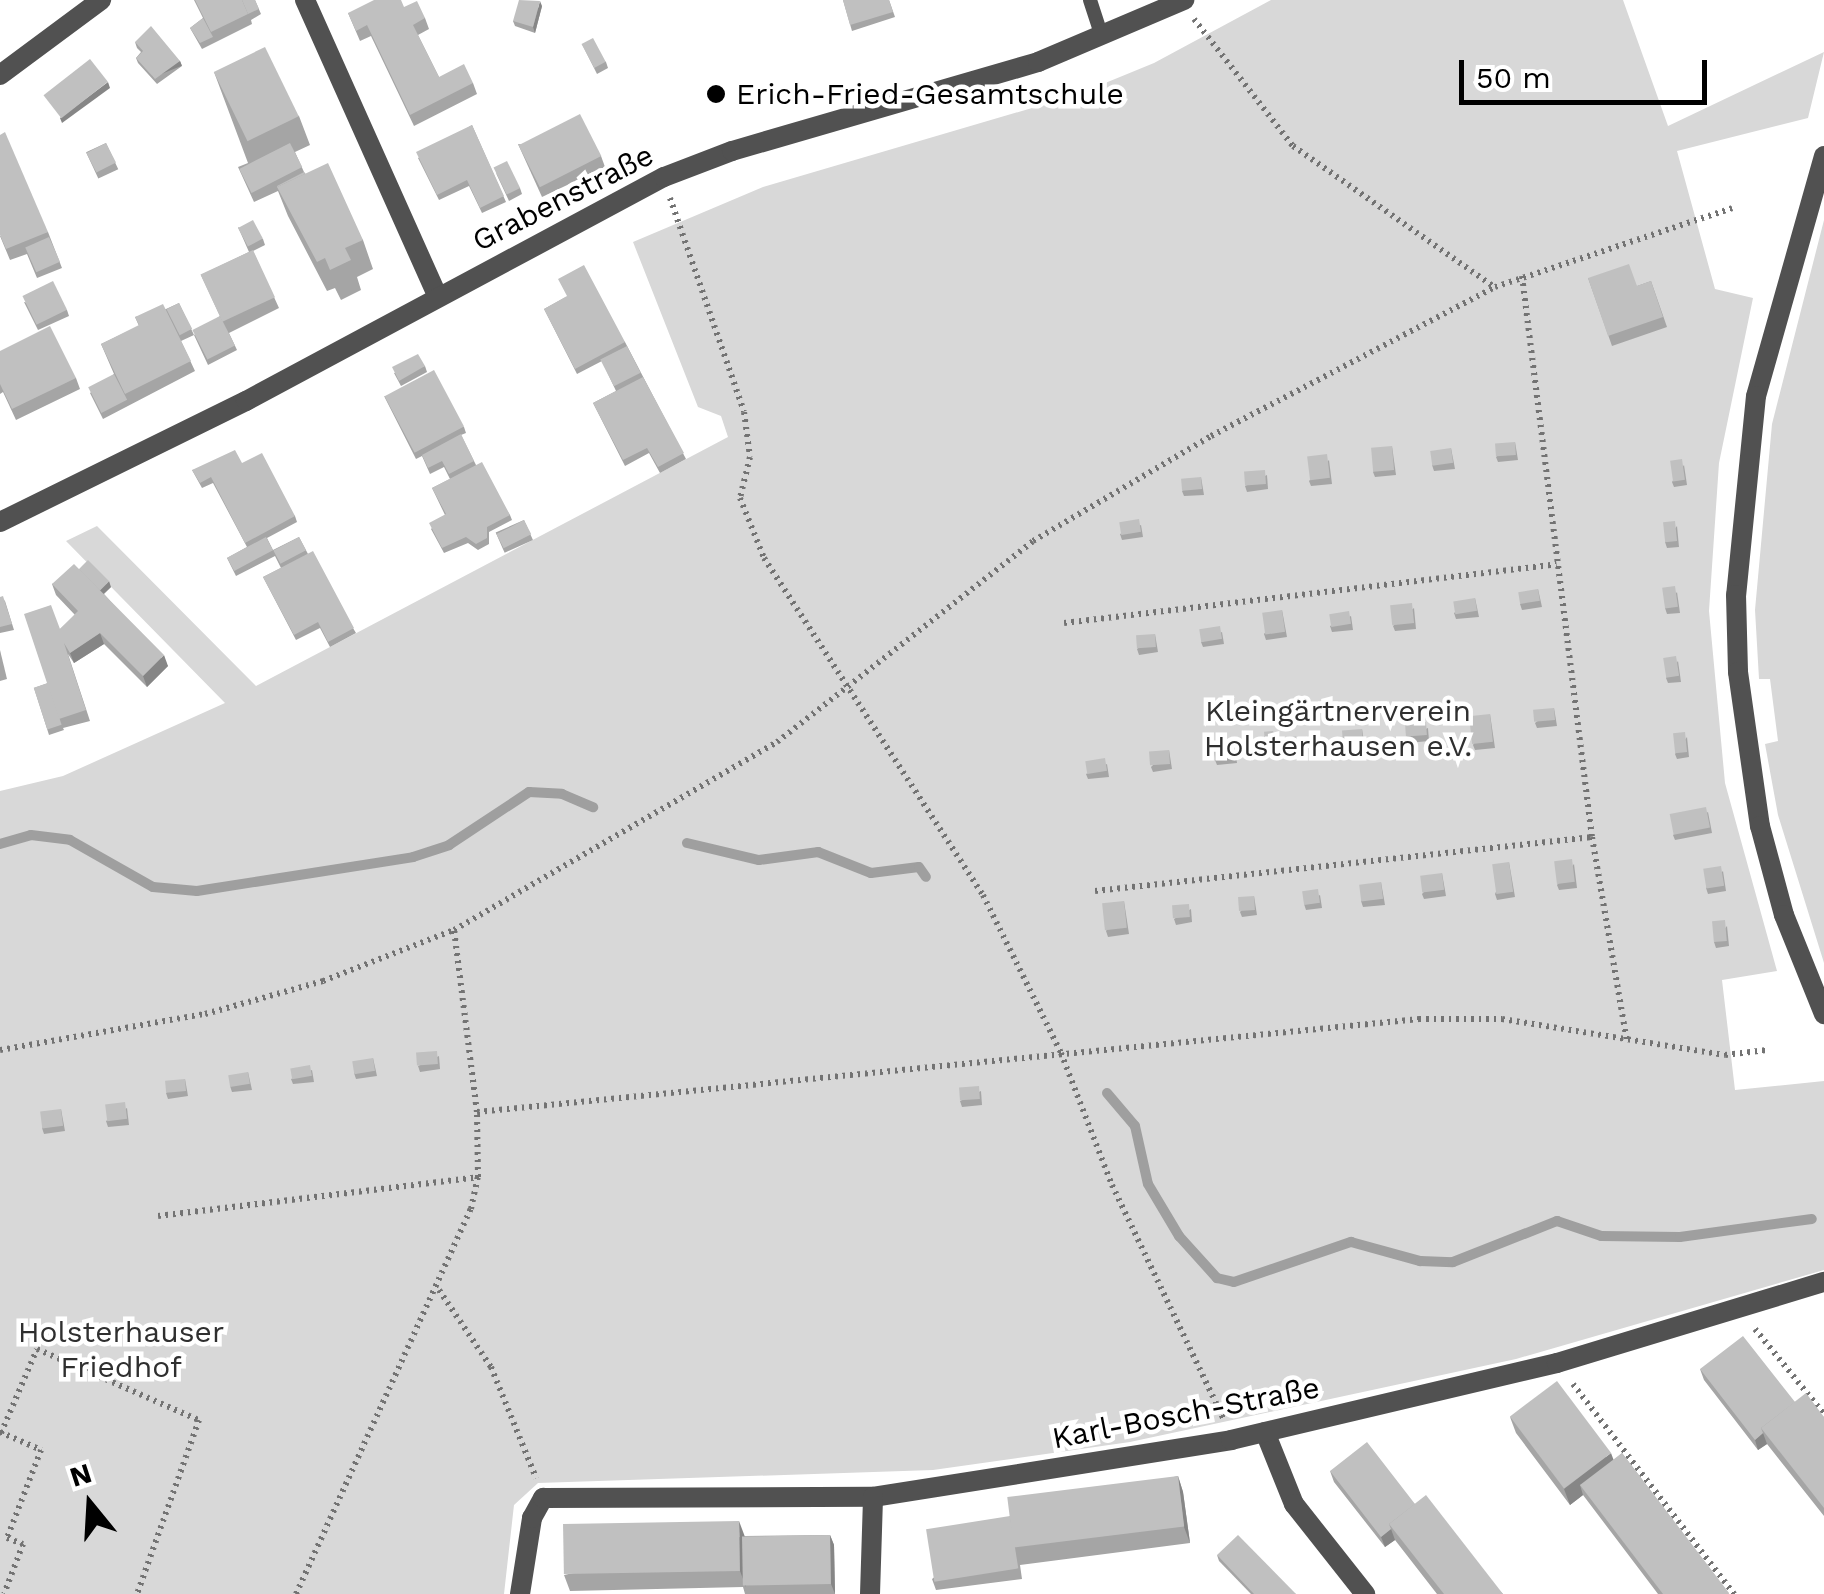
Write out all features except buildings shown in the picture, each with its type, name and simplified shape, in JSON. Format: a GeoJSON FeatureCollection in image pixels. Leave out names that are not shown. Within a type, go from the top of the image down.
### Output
{"type":"FeatureCollection","features":[{"type":"Feature","properties":{"kind":"street"},"geometry":{"type":"LineString","coordinates":[[0,75],[101,0]]}},
{"type":"Feature","properties":{"kind":"street"},"geometry":{"type":"LineString","coordinates":[[304,0],[438,296]]}},
{"type":"Feature","properties":{"kind":"street","name":"Grabenstraße"},"geometry":{"type":"LineString","coordinates":[[0,522],[664,177],[732,150],[1038,62],[1184,0]]}},
{"type":"Feature","properties":{"kind":"street"},"geometry":{"type":"LineString","coordinates":[[1823,160],[1756,396],[1736,595],[1738,672],[1760,826],[1784,914],[1824,1014]]}},
{"type":"Feature","properties":{"kind":"street","name":"Karl-Bosch-Straße"},"geometry":{"type":"LineString","coordinates":[[543,1498],[873,1498],[1231,1440],[1557,1363],[1824,1282]]}},
{"type":"Feature","properties":{"kind":"street"},"geometry":{"type":"LineString","coordinates":[[1265,1432],[1294,1504],[1365,1594]]}},
{"type":"Feature","properties":{"kind":"street"},"geometry":{"type":"LineString","coordinates":[[520,1594],[532,1518],[543,1498]]}},
{"type":"Feature","properties":{"kind":"street"},"geometry":{"type":"LineString","coordinates":[[870,1594],[873,1498]]}},
{"type":"Feature","properties":{"kind":"lane"},"geometry":{"type":"LineString","coordinates":[[1090,0],[1102,36]]}},
{"type":"Feature","properties":{"kind":"path"},"geometry":{"type":"LineString","coordinates":[[1184,0],[1213,52],[1293,146],[1495,287]]}},
{"type":"Feature","properties":{"kind":"path"},"geometry":{"type":"LineString","coordinates":[[664,177],[747,423],[743,511],[764,558],[956,847],[1061,1053],[1112,1184],[1231,1440]]}},
{"type":"Feature","properties":{"kind":"path"},"geometry":{"type":"LineString","coordinates":[[0,1050],[205,1014],[323,981],[454,930],[668,810],[849,689],[1032,540],[1308,382],[1495,287],[1732,208]]}},
{"type":"Feature","properties":{"kind":"path"},"geometry":{"type":"LineString","coordinates":[[1522,276],[1592,837],[1627,1042]]}},
{"type":"Feature","properties":{"kind":"path"},"geometry":{"type":"LineString","coordinates":[[1064,623],[1556,564]]}},
{"type":"Feature","properties":{"kind":"path"},"geometry":{"type":"LineString","coordinates":[[1095,890],[1592,837]]}},
{"type":"Feature","properties":{"kind":"path"},"geometry":{"type":"LineString","coordinates":[[296,1594],[439,1290],[478,1177],[477,1112],[454,930]]}},
{"type":"Feature","properties":{"kind":"path"},"geometry":{"type":"LineString","coordinates":[[477,1112],[1420,1019],[1502,1018],[1627,1042],[1732,1056],[1768,1050]]}},
{"type":"Feature","properties":{"kind":"path"},"geometry":{"type":"LineString","coordinates":[[158,1216],[478,1177]]}},
{"type":"Feature","properties":{"kind":"path"},"geometry":{"type":"LineString","coordinates":[[439,1290],[491,1366],[543,1498]]}},
{"type":"Feature","properties":{"kind":"path"},"geometry":{"type":"LineString","coordinates":[[1740,1310],[1824,1414]]}},
{"type":"Feature","properties":{"kind":"path"},"geometry":{"type":"LineString","coordinates":[[4,1594],[23,1544],[7,1538],[41,1450],[0,1432],[38,1348],[199,1420],[137,1594]]}},
{"type":"Feature","properties":{"kind":"path"},"geometry":{"type":"LineString","coordinates":[[1557,1363],[1734,1594]]}},
{"type":"Feature","properties":{"kind":"green space"},"geometry":{"type":"Polygon","coordinates":[[[1271,0],[1623,0],[1668,126],[1824,52],[1808,118],[1677,151],[1715,289],[1753,298],[1719,463],[1709,611],[1725,783],[1777,971],[1722,980],[1735,1090],[1824,1081],[1824,1270],[1516,1359],[1130,1442],[933,1470],[538,1483],[514,1505],[504,1594],[0,1594],[0,791],[63,776],[225,703],[66,541],[97,526],[256,686],[728,437],[721,416],[698,407],[633,242],[763,187],[1076,95],[1154,63],[1271,0]]]}},
{"type":"Feature","properties":{"kind":"green space"},"geometry":{"type":"Polygon","coordinates":[[[1824,220],[1824,963],[1778,815],[1765,744],[1778,741],[1770,679],[1759,679],[1755,610],[1772,424],[1824,220]]]}},
{"type":"Feature","properties":{"kind":"waterway"},"geometry":{"type":"LineString","coordinates":[[0,844],[31,835],[70,840],[153,887],[197,891],[413,857],[449,845],[529,792],[562,794],[593,807]]}},
{"type":"Feature","properties":{"kind":"waterway"},"geometry":{"type":"LineString","coordinates":[[687,843],[759,860],[818,852],[871,873],[919,867],[926,877]]}},
{"type":"Feature","properties":{"kind":"waterway"},"geometry":{"type":"LineString","coordinates":[[1107,1093],[1135,1126],[1148,1184],[1179,1236],[1217,1278],[1234,1282],[1351,1242],[1420,1261],[1453,1262],[1557,1221],[1601,1236],[1680,1237],[1812,1219]]}},
{"type":"Feature","properties":{"kind":"place","name":"Erich-Fried-Gesamtschule"},"geometry":{"type":"Point","coordinates":[716,94]}},
{"type":"Feature","properties":{"kind":"park label","name":"Kleingärtnerverein Holsterhausen e.V."},"geometry":{"type":"Point","coordinates":[1338,728]}},
{"type":"Feature","properties":{"kind":"park label","name":"Holsterhauser Friedhof"},"geometry":{"type":"Point","coordinates":[121,1349]}}]}
